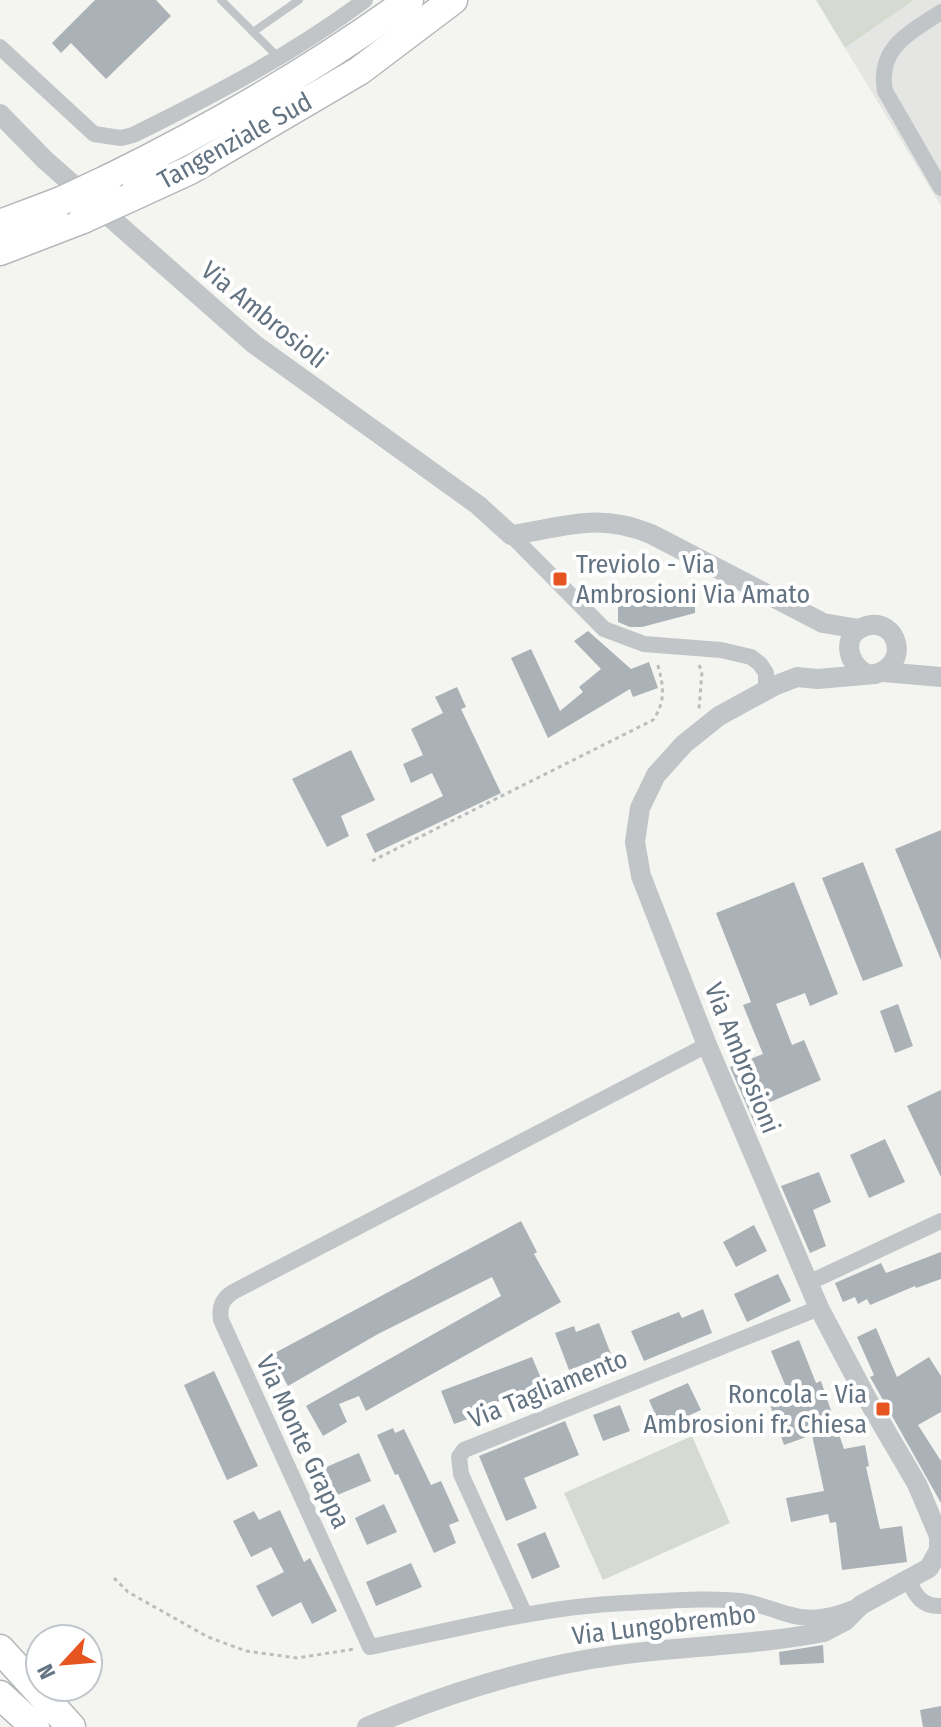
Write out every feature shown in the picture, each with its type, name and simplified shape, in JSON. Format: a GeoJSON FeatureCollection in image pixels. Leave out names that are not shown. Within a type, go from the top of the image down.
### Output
{"type":"FeatureCollection","features":[{"type":"Feature","properties":{"kind":"highway","name":"Tangenziale Sud"},"geometry":{"type":"LineString","coordinates":[[0,251],[83,219],[176,146],[263,98],[409,0]]}},
{"type":"Feature","properties":{"kind":"highway","name":"Tangenziale Sud"},"geometry":{"type":"LineString","coordinates":[[0,224],[61,201],[190,170],[359,71],[453,0]]}},
{"type":"Feature","properties":{"kind":"highway"},"geometry":{"type":"LineString","coordinates":[[0,1649],[71,1727]]}},
{"type":"Feature","properties":{"kind":"highway"},"geometry":{"type":"LineString","coordinates":[[0,1695],[35,1727]]}},
{"type":"Feature","properties":{"kind":"street"},"geometry":{"type":"LineString","coordinates":[[0,47],[94,134],[121,138],[133,135],[278,58],[335,23],[365,0]]}},
{"type":"Feature","properties":{"kind":"street"},"geometry":{"type":"LineString","coordinates":[[941,12],[902,38],[890,53],[882,75],[885,91],[941,188]]}},
{"type":"Feature","properties":{"kind":"street","name":"Via Ambrosioli"},"geometry":{"type":"LineString","coordinates":[[0,114],[45,160],[254,344],[478,505],[511,535]]}},
{"type":"Feature","properties":{"kind":"street"},"geometry":{"type":"LineString","coordinates":[[511,535],[595,521],[626,525],[651,534],[823,623],[859,629],[874,625],[882,627],[939,676]]}},
{"type":"Feature","properties":{"kind":"street"},"geometry":{"type":"LineString","coordinates":[[511,535],[604,629],[634,641],[658,646],[721,650],[751,657],[765,671],[768,678],[766,690]]}},
{"type":"Feature","properties":{"kind":"street"},"geometry":{"type":"LineString","coordinates":[[823,623],[849,653],[853,664],[875,673],[895,660],[897,643]]}},
{"type":"Feature","properties":{"kind":"street"},"geometry":{"type":"LineString","coordinates":[[835,676],[859,629]]}},
{"type":"Feature","properties":{"kind":"street","name":"Via Ambrosioni"},"geometry":{"type":"LineString","coordinates":[[939,676],[875,673],[818,679],[797,677],[766,690],[719,716],[677,750],[651,784],[636,822],[635,842],[641,876],[707,1045],[808,1283],[866,1397],[922,1493],[940,1541]]}},
{"type":"Feature","properties":{"kind":"street","name":"Via Monte Grappa"},"geometry":{"type":"LineString","coordinates":[[370,1647],[223,1325],[220,1310],[223,1301],[233,1292],[707,1045]]}},
{"type":"Feature","properties":{"kind":"street"},"geometry":{"type":"LineString","coordinates":[[808,1283],[941,1221]]}},
{"type":"Feature","properties":{"kind":"street","name":"Via Tagliamento"},"geometry":{"type":"LineString","coordinates":[[525,1615],[461,1474],[459,1457],[464,1450],[819,1308]]}},
{"type":"Feature","properties":{"kind":"street","name":"Via Lungobrembo"},"geometry":{"type":"LineString","coordinates":[[367,1727],[462,1690],[549,1667],[618,1655],[824,1632],[845,1621],[861,1605],[932,1564],[940,1541]]}},
{"type":"Feature","properties":{"kind":"street"},"geometry":{"type":"LineString","coordinates":[[908,1580],[920,1601],[941,1606]]}},
{"type":"Feature","properties":{"kind":"street"},"geometry":{"type":"LineString","coordinates":[[370,1647],[525,1615],[613,1604],[726,1600],[812,1618],[830,1616],[861,1605]]}},
{"type":"Feature","properties":{"kind":"lane"},"geometry":{"type":"LineString","coordinates":[[221,0],[278,58]]}},
{"type":"Feature","properties":{"kind":"lane"},"geometry":{"type":"LineString","coordinates":[[253,32],[299,0]]}},
{"type":"Feature","properties":{"kind":"path"},"geometry":{"type":"LineString","coordinates":[[372,861],[653,720],[663,707],[663,685],[656,658],[658,646]]}},
{"type":"Feature","properties":{"kind":"path"},"geometry":{"type":"LineString","coordinates":[[114,1578],[128,1592],[208,1637],[246,1651],[297,1658],[370,1647]]}},
{"type":"Feature","properties":{"kind":"shaded area"},"geometry":{"type":"Polygon","coordinates":[[[816,0],[914,0],[845,48],[816,0]]]}},
{"type":"Feature","properties":{"kind":"shaded area"},"geometry":{"type":"Polygon","coordinates":[[[914,0],[941,0],[941,206],[845,48],[914,0]]]}},
{"type":"Feature","properties":{"kind":"shaded area"},"geometry":{"type":"Polygon","coordinates":[[[692,1436],[730,1523],[603,1580],[564,1493],[692,1436]]]}},
{"type":"Feature","properties":{"kind":"building"},"geometry":{"type":"Polygon","coordinates":[[[95,0],[156,0],[171,16],[106,79],[71,43],[61,53],[52,43],[95,0]]]}},
{"type":"Feature","properties":{"kind":"building"},"geometry":{"type":"Polygon","coordinates":[[[618,595],[695,596],[695,613],[642,627],[630,627],[618,622],[618,595]]]}},
{"type":"Feature","properties":{"kind":"building"},"geometry":{"type":"Polygon","coordinates":[[[588,631],[631,669],[649,662],[658,688],[633,697],[630,689],[548,738],[511,658],[531,649],[560,711],[583,692],[579,687],[601,669],[574,641],[588,631]]]}},
{"type":"Feature","properties":{"kind":"building"},"geometry":{"type":"Polygon","coordinates":[[[457,687],[466,707],[461,709],[501,793],[375,853],[366,834],[443,796],[432,773],[411,783],[403,764],[423,755],[411,729],[443,713],[435,697],[457,687]]]}},
{"type":"Feature","properties":{"kind":"building"},"geometry":{"type":"Polygon","coordinates":[[[351,750],[375,800],[341,816],[349,836],[327,847],[292,779],[351,750]]]}},
{"type":"Feature","properties":{"kind":"building"},"geometry":{"type":"Polygon","coordinates":[[[941,830],[941,960],[895,849],[941,830]]]}},
{"type":"Feature","properties":{"kind":"building"},"geometry":{"type":"Polygon","coordinates":[[[863,862],[903,966],[863,981],[822,878],[863,862]]]}},
{"type":"Feature","properties":{"kind":"building"},"geometry":{"type":"Polygon","coordinates":[[[794,882],[838,994],[810,1006],[805,993],[776,1004],[792,1045],[804,1040],[821,1080],[768,1103],[775,1120],[756,1127],[730,1067],[763,1054],[743,1005],[751,1002],[716,913],[794,882]]]}},
{"type":"Feature","properties":{"kind":"building"},"geometry":{"type":"Polygon","coordinates":[[[898,1004],[913,1046],[895,1053],[880,1011],[898,1004]]]}},
{"type":"Feature","properties":{"kind":"building"},"geometry":{"type":"Polygon","coordinates":[[[941,1090],[941,1177],[907,1106],[941,1090]]]}},
{"type":"Feature","properties":{"kind":"building"},"geometry":{"type":"Polygon","coordinates":[[[885,1139],[905,1182],[869,1198],[850,1155],[885,1139]]]}},
{"type":"Feature","properties":{"kind":"building"},"geometry":{"type":"Polygon","coordinates":[[[819,1172],[831,1202],[813,1210],[826,1246],[810,1253],[781,1186],[819,1172]]]}},
{"type":"Feature","properties":{"kind":"building"},"geometry":{"type":"Polygon","coordinates":[[[521,1221],[537,1252],[534,1254],[561,1302],[366,1411],[359,1396],[339,1404],[347,1422],[323,1436],[306,1406],[501,1296],[492,1277],[378,1334],[288,1386],[271,1355],[521,1221]]]}},
{"type":"Feature","properties":{"kind":"building"},"geometry":{"type":"Polygon","coordinates":[[[754,1225],[767,1251],[736,1267],[723,1242],[754,1225]]]}},
{"type":"Feature","properties":{"kind":"building"},"geometry":{"type":"Polygon","coordinates":[[[941,1252],[941,1279],[870,1305],[867,1299],[858,1304],[855,1297],[843,1302],[835,1283],[881,1263],[886,1273],[941,1252]]]}},
{"type":"Feature","properties":{"kind":"building"},"geometry":{"type":"Polygon","coordinates":[[[778,1274],[791,1301],[747,1322],[734,1294],[778,1274]]]}},
{"type":"Feature","properties":{"kind":"building"},"geometry":{"type":"Polygon","coordinates":[[[703,1309],[712,1333],[644,1361],[631,1331],[679,1312],[682,1318],[703,1309]]]}},
{"type":"Feature","properties":{"kind":"building"},"geometry":{"type":"Polygon","coordinates":[[[599,1323],[611,1354],[569,1370],[555,1333],[574,1326],[576,1332],[599,1323]]]}},
{"type":"Feature","properties":{"kind":"building"},"geometry":{"type":"Polygon","coordinates":[[[876,1328],[897,1377],[929,1357],[941,1376],[941,1412],[918,1425],[941,1461],[941,1503],[870,1377],[874,1375],[857,1337],[876,1328]]]}},
{"type":"Feature","properties":{"kind":"building"},"geometry":{"type":"Polygon","coordinates":[[[799,1340],[816,1383],[821,1381],[844,1449],[865,1445],[869,1466],[866,1467],[880,1529],[902,1526],[907,1562],[842,1570],[836,1522],[830,1523],[828,1514],[791,1522],[786,1498],[824,1491],[812,1435],[784,1445],[768,1399],[788,1392],[771,1351],[799,1340]]]}},
{"type":"Feature","properties":{"kind":"building"},"geometry":{"type":"Polygon","coordinates":[[[532,1357],[543,1383],[469,1414],[471,1418],[454,1424],[441,1391],[532,1357]]]}},
{"type":"Feature","properties":{"kind":"building"},"geometry":{"type":"Polygon","coordinates":[[[214,1371],[258,1466],[227,1480],[184,1385],[214,1371]]]}},
{"type":"Feature","properties":{"kind":"building"},"geometry":{"type":"Polygon","coordinates":[[[688,1383],[701,1410],[661,1428],[649,1400],[688,1383]]]}},
{"type":"Feature","properties":{"kind":"building"},"geometry":{"type":"Polygon","coordinates":[[[620,1405],[630,1431],[603,1441],[593,1415],[620,1405]]]}},
{"type":"Feature","properties":{"kind":"building"},"geometry":{"type":"Polygon","coordinates":[[[565,1421],[579,1455],[524,1478],[537,1508],[506,1521],[479,1456],[565,1421]]]}},
{"type":"Feature","properties":{"kind":"building"},"geometry":{"type":"Polygon","coordinates":[[[393,1428],[395,1433],[404,1429],[431,1485],[441,1481],[459,1521],[449,1525],[456,1543],[434,1553],[377,1435],[393,1428]]]}},
{"type":"Feature","properties":{"kind":"building"},"geometry":{"type":"Polygon","coordinates":[[[359,1453],[371,1481],[335,1496],[324,1468],[359,1453]]]}},
{"type":"Feature","properties":{"kind":"building"},"geometry":{"type":"Polygon","coordinates":[[[384,1504],[397,1532],[367,1545],[355,1518],[384,1504]]]}},
{"type":"Feature","properties":{"kind":"building"},"geometry":{"type":"Polygon","coordinates":[[[280,1510],[304,1562],[310,1558],[337,1611],[312,1624],[301,1602],[272,1617],[256,1586],[284,1572],[271,1547],[251,1557],[233,1521],[254,1511],[259,1520],[280,1510]]]}},
{"type":"Feature","properties":{"kind":"building"},"geometry":{"type":"Polygon","coordinates":[[[545,1532],[560,1567],[532,1579],[517,1544],[545,1532]]]}},
{"type":"Feature","properties":{"kind":"building"},"geometry":{"type":"Polygon","coordinates":[[[411,1563],[422,1587],[376,1606],[366,1582],[411,1563]]]}},
{"type":"Feature","properties":{"kind":"building"},"geometry":{"type":"Polygon","coordinates":[[[823,1645],[824,1663],[780,1665],[779,1652],[823,1645]]]}},
{"type":"Feature","properties":{"kind":"building"},"geometry":{"type":"Polygon","coordinates":[[[941,1706],[941,1727],[923,1727],[920,1710],[941,1706]]]}},
{"type":"Feature","properties":{"kind":"place","name":"Treviolo - Via Ambrosioni Via Amato"},"geometry":{"type":"Point","coordinates":[560,579]}},
{"type":"Feature","properties":{"kind":"place","name":"Roncola - Via Ambrosioni fr. Chiesa"},"geometry":{"type":"Point","coordinates":[883,1409]}}]}
